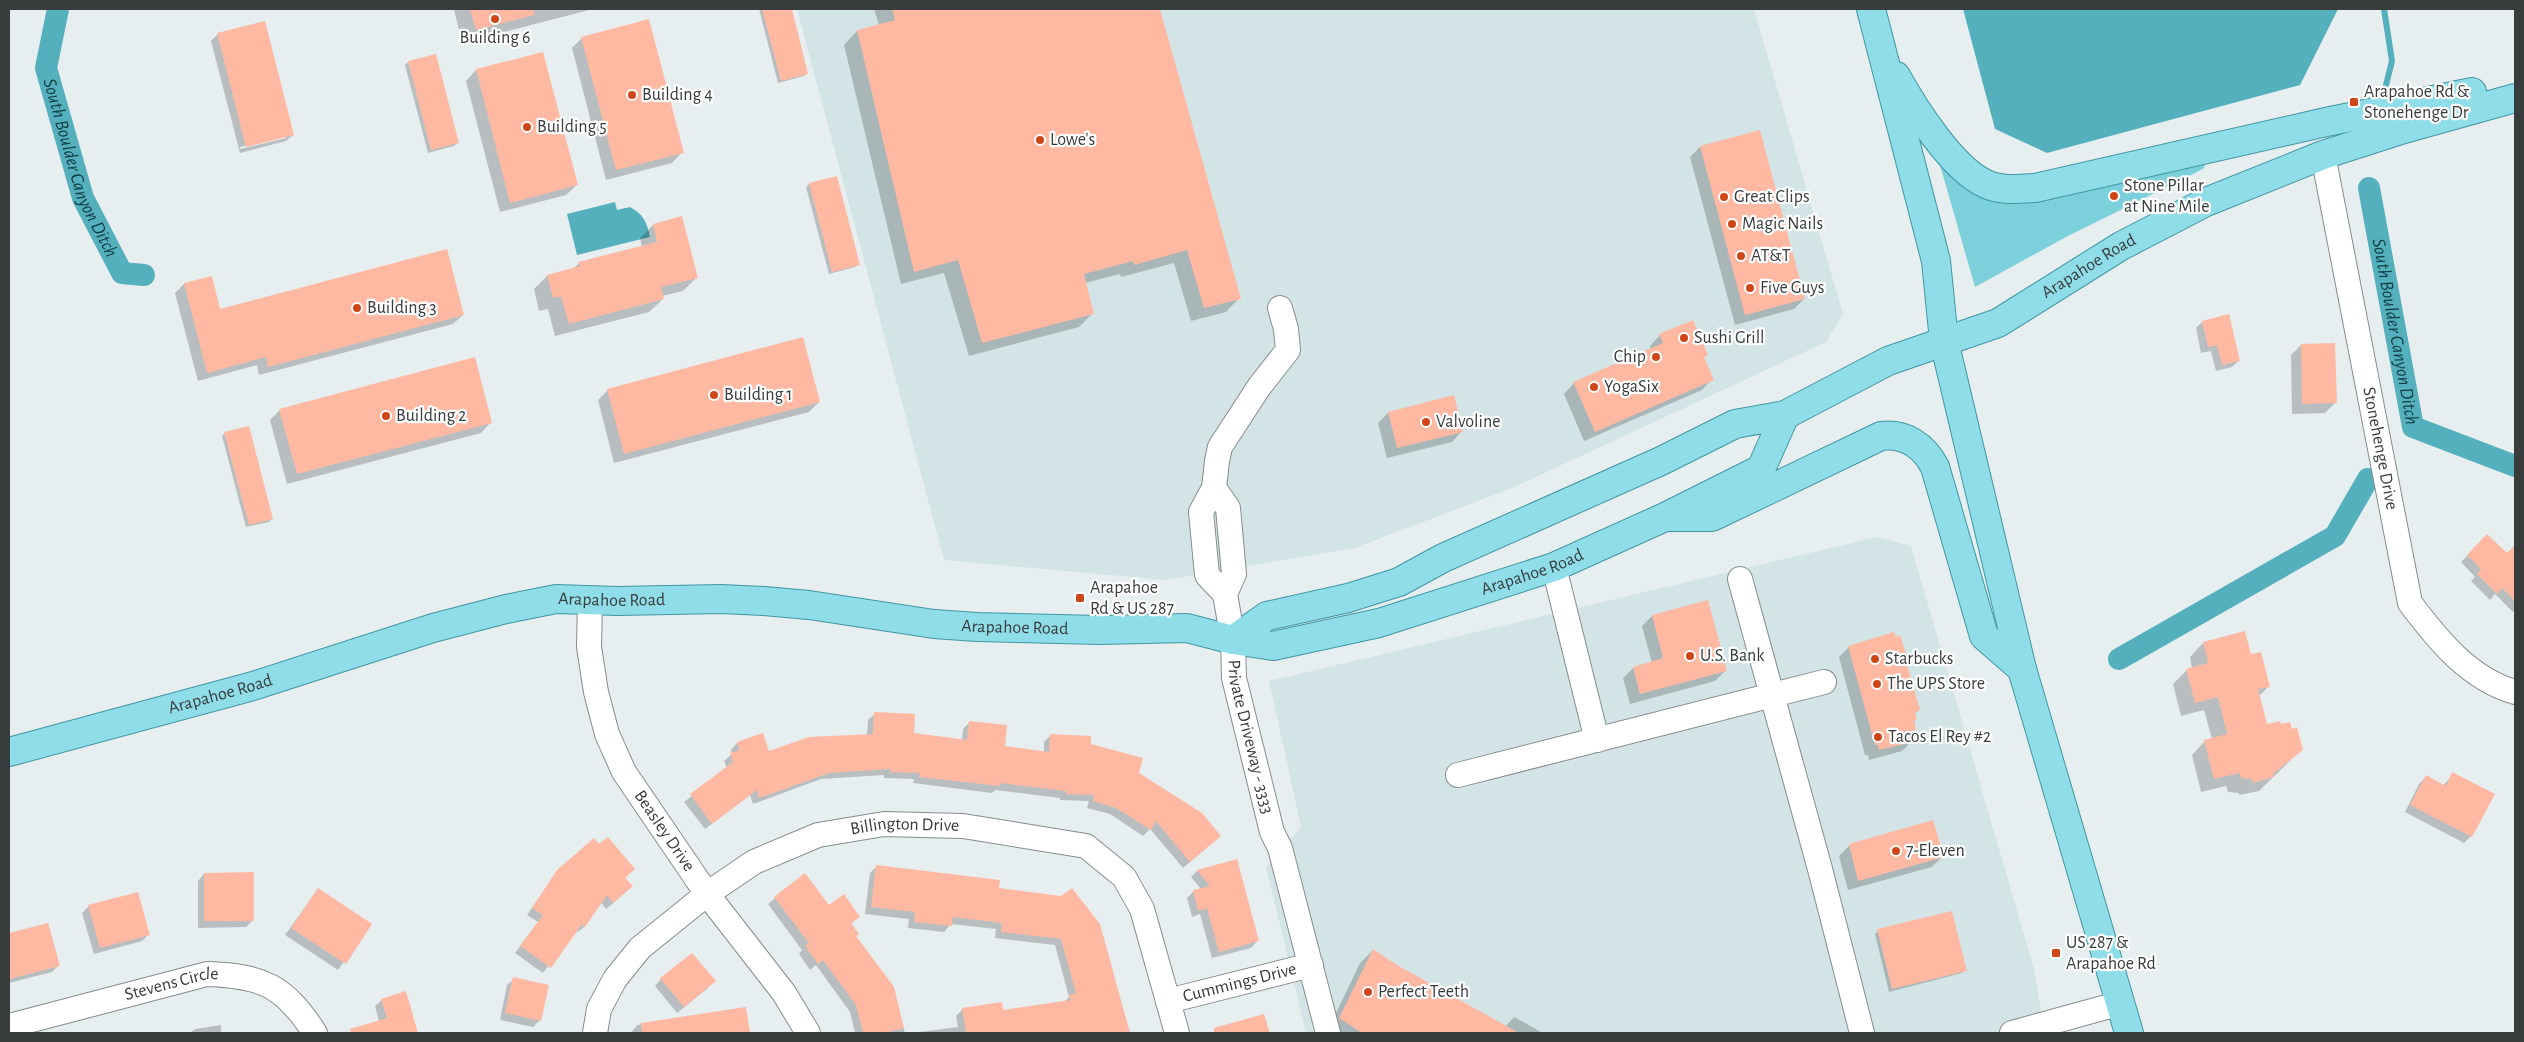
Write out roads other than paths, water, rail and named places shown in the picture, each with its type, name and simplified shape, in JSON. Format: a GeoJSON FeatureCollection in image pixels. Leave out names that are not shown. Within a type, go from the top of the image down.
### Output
{"type":"FeatureCollection","features":[{"type":"Feature","properties":{"kind":"main road"},"geometry":{"type":"LineString","coordinates":[[1871,9],[1936,261],[1944,340],[2022,669],[2129,1033]]}},
{"type":"Feature","properties":{"kind":"main road"},"geometry":{"type":"LineString","coordinates":[[1883,53],[1904,91],[1960,167],[1987,184],[2018,189],[2035,188],[2326,122],[2515,83]]}},
{"type":"Feature","properties":{"kind":"main road","name":"Arapahoe Road"},"geometry":{"type":"LineString","coordinates":[[1233,640],[1267,616],[1348,598],[1399,582],[1443,558],[1661,461],[1735,424],[1785,415],[1888,361],[1944,340],[1998,323],[2149,230],[2206,202],[2323,155],[2404,129],[2515,98]]}},
{"type":"Feature","properties":{"kind":"main road","name":"Arapahoe Road"},"geometry":{"type":"LineString","coordinates":[[9,752],[253,686],[417,633],[479,616],[556,599],[730,599],[808,605],[934,624],[1100,630],[1187,628],[1233,640],[1274,646],[1379,623],[1554,567],[1665,517],[1761,469],[1785,415]]}},
{"type":"Feature","properties":{"kind":"main road"},"geometry":{"type":"LineString","coordinates":[[1665,517],[1712,517],[1881,436],[1904,438],[1926,452],[1935,467],[1984,636],[2022,669]]}},
{"type":"Feature","properties":{"kind":"street","name":"Stonehenge Drive"},"geometry":{"type":"LineString","coordinates":[[2323,155],[2410,603],[2437,638],[2470,669],[2515,692]]}},
{"type":"Feature","properties":{"kind":"street","name":"Private Driveway - 3333"},"geometry":{"type":"LineString","coordinates":[[1280,308],[1286,329],[1288,350],[1259,386],[1220,447],[1216,461],[1214,488],[1228,508],[1234,574],[1225,594],[1233,640],[1234,678],[1272,832],[1280,848],[1328,1033]]}},
{"type":"Feature","properties":{"kind":"street"},"geometry":{"type":"LineString","coordinates":[[1554,567],[1597,740]]}},
{"type":"Feature","properties":{"kind":"street"},"geometry":{"type":"LineString","coordinates":[[1740,579],[1838,934],[1862,1033]]}},
{"type":"Feature","properties":{"kind":"street","name":"Beasley Drive"},"geometry":{"type":"LineString","coordinates":[[590,600],[589,647],[596,692],[607,734],[624,772],[707,894],[784,992],[808,1033]]}},
{"type":"Feature","properties":{"kind":"street"},"geometry":{"type":"LineString","coordinates":[[1458,775],[1824,682]]}},
{"type":"Feature","properties":{"kind":"street","name":"Billington Drive"},"geometry":{"type":"LineString","coordinates":[[596,1033],[599,1009],[615,979],[640,948],[707,894],[754,862],[818,835],[884,824],[963,826],[1086,846],[1124,877],[1142,908],[1177,1033]]}},
{"type":"Feature","properties":{"kind":"street","name":"Cummings Drive"},"geometry":{"type":"LineString","coordinates":[[1168,1001],[1311,965]]}},
{"type":"Feature","properties":{"kind":"street","name":"Stevens Circle"},"geometry":{"type":"LineString","coordinates":[[9,1026],[207,974],[241,975],[272,986],[298,1007],[315,1033]]}},
{"type":"Feature","properties":{"kind":"street"},"geometry":{"type":"LineString","coordinates":[[2012,1033],[2121,1003]]}},
{"type":"Feature","properties":{"kind":"waterway","name":"South Boulder Canyon Ditch"},"geometry":{"type":"LineString","coordinates":[[58,9],[46,68],[83,198],[122,273],[144,275]]}},
{"type":"Feature","properties":{"kind":"waterway","name":"South Boulder Canyon Ditch"},"geometry":{"type":"LineString","coordinates":[[2384,9],[2392,61],[2386,85]]}},
{"type":"Feature","properties":{"kind":"waterway","name":"South Boulder Canyon Ditch"},"geometry":{"type":"LineString","coordinates":[[2369,188],[2413,427],[2515,466]]}},
{"type":"Feature","properties":{"kind":"waterway","name":"South Boulder Canyon Ditch"},"geometry":{"type":"LineString","coordinates":[[2119,659],[2335,536],[2368,479]]}},
{"type":"Feature","properties":{"kind":"place","name":"Building 6"},"geometry":{"type":"Point","coordinates":[495,19]}},
{"type":"Feature","properties":{"kind":"place","name":"Building 4"},"geometry":{"type":"Point","coordinates":[632,95]}},
{"type":"Feature","properties":{"kind":"place","name":"Arapahoe Rd & Stonehenge Dr"},"geometry":{"type":"Point","coordinates":[2354,102]}},
{"type":"Feature","properties":{"kind":"place","name":"Building 5"},"geometry":{"type":"Point","coordinates":[527,127]}},
{"type":"Feature","properties":{"kind":"place","name":"Lowe's"},"geometry":{"type":"Point","coordinates":[1040,140]}},
{"type":"Feature","properties":{"kind":"place","name":"Stone Pillar at Nine Mile"},"geometry":{"type":"Point","coordinates":[2114,196]}},
{"type":"Feature","properties":{"kind":"place","name":"Great Clips"},"geometry":{"type":"Point","coordinates":[1724,197]}},
{"type":"Feature","properties":{"kind":"place","name":"Magic Nails"},"geometry":{"type":"Point","coordinates":[1732,224]}},
{"type":"Feature","properties":{"kind":"place","name":"AT&T"},"geometry":{"type":"Point","coordinates":[1741,256]}},
{"type":"Feature","properties":{"kind":"place","name":"Five Guys"},"geometry":{"type":"Point","coordinates":[1750,288]}},
{"type":"Feature","properties":{"kind":"place","name":"Building 3"},"geometry":{"type":"Point","coordinates":[357,308]}},
{"type":"Feature","properties":{"kind":"place","name":"Sushi Grill"},"geometry":{"type":"Point","coordinates":[1684,338]}},
{"type":"Feature","properties":{"kind":"place","name":"Chip"},"geometry":{"type":"Point","coordinates":[1656,357]}},
{"type":"Feature","properties":{"kind":"place","name":"YogaSix"},"geometry":{"type":"Point","coordinates":[1594,387]}},
{"type":"Feature","properties":{"kind":"place","name":"Building 1"},"geometry":{"type":"Point","coordinates":[714,395]}},
{"type":"Feature","properties":{"kind":"place","name":"Building 2"},"geometry":{"type":"Point","coordinates":[386,416]}},
{"type":"Feature","properties":{"kind":"place","name":"Valvoline"},"geometry":{"type":"Point","coordinates":[1426,422]}},
{"type":"Feature","properties":{"kind":"place","name":"Arapahoe Rd & US 287"},"geometry":{"type":"Point","coordinates":[1080,598]}},
{"type":"Feature","properties":{"kind":"place","name":"U.S. Bank"},"geometry":{"type":"Point","coordinates":[1690,656]}},
{"type":"Feature","properties":{"kind":"place","name":"Starbucks"},"geometry":{"type":"Point","coordinates":[1875,659]}},
{"type":"Feature","properties":{"kind":"place","name":"The UPS Store"},"geometry":{"type":"Point","coordinates":[1877,684]}},
{"type":"Feature","properties":{"kind":"place","name":"Tacos El Rey #2"},"geometry":{"type":"Point","coordinates":[1878,737]}},
{"type":"Feature","properties":{"kind":"place","name":"7-Eleven"},"geometry":{"type":"Point","coordinates":[1896,851]}},
{"type":"Feature","properties":{"kind":"place","name":"US 287 & Arapahoe Rd"},"geometry":{"type":"Point","coordinates":[2056,953]}},
{"type":"Feature","properties":{"kind":"place","name":"Perfect Teeth"},"geometry":{"type":"Point","coordinates":[1368,992]}}]}
